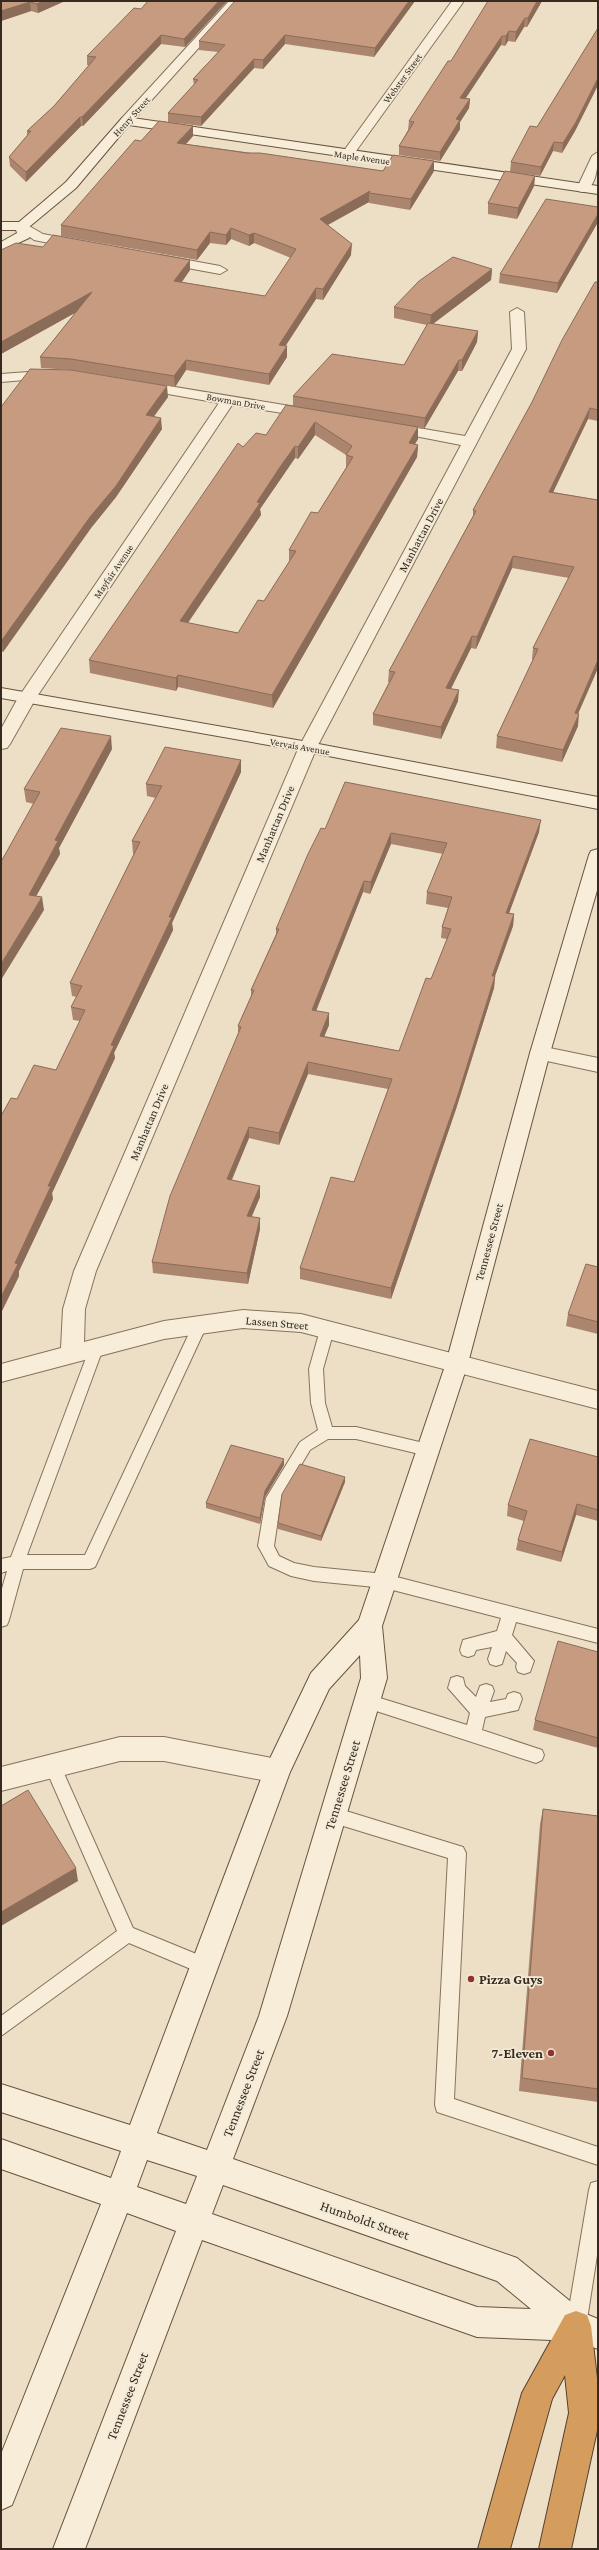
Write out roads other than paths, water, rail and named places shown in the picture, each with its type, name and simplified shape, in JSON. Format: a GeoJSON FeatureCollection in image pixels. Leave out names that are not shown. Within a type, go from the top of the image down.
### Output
{"type":"FeatureCollection","features":[{"type":"Feature","properties":{"kind":"highway"},"geometry":{"type":"LineString","coordinates":[[494,2549],[538,2393],[587,2330]]}},
{"type":"Feature","properties":{"kind":"highway"},"geometry":{"type":"LineString","coordinates":[[555,2549],[585,2413],[587,2330]]}},
{"type":"Feature","properties":{"kind":"street","name":"Henry Street"},"geometry":{"type":"LineString","coordinates":[[1,247],[24,235],[22,226],[71,184],[235,1]]}},
{"type":"Feature","properties":{"kind":"street","name":"Webster Street"},"geometry":{"type":"LineString","coordinates":[[347,155],[458,1]]}},
{"type":"Feature","properties":{"kind":"street","name":"Maple Avenue"},"geometry":{"type":"LineString","coordinates":[[126,121],[347,155],[598,190]]}},
{"type":"Feature","properties":{"kind":"street"},"geometry":{"type":"LineString","coordinates":[[583,188],[598,156]]}},
{"type":"Feature","properties":{"kind":"street"},"geometry":{"type":"LineString","coordinates":[[1,226],[22,226],[44,238],[95,248]]}},
{"type":"Feature","properties":{"kind":"street"},"geometry":{"type":"LineString","coordinates":[[150,257],[220,270]]}},
{"type":"Feature","properties":{"kind":"street","name":"Manhattan Drive"},"geometry":{"type":"LineString","coordinates":[[72,1354],[74,1309],[85,1271],[308,747],[519,349],[517,312]]}},
{"type":"Feature","properties":{"kind":"street"},"geometry":{"type":"LineString","coordinates":[[1,378],[42,373],[72,375]]}},
{"type":"Feature","properties":{"kind":"street","name":"Bowman Drive"},"geometry":{"type":"LineString","coordinates":[[124,382],[330,417]]}},
{"type":"Feature","properties":{"kind":"street","name":"Mayfair Avenue"},"geometry":{"type":"LineString","coordinates":[[1,744],[27,698],[228,400]]}},
{"type":"Feature","properties":{"kind":"street"},"geometry":{"type":"LineString","coordinates":[[377,425],[471,442]]}},
{"type":"Feature","properties":{"kind":"street","name":"Vervais Avenue"},"geometry":{"type":"LineString","coordinates":[[1,693],[308,747],[598,803]]}},
{"type":"Feature","properties":{"kind":"street","name":"Tennessee Street"},"geometry":{"type":"LineString","coordinates":[[70,2549],[214,2167],[273,2016],[374,1678],[370,1626],[457,1363],[540,1053],[598,854]]}},
{"type":"Feature","properties":{"kind":"street"},"geometry":{"type":"LineString","coordinates":[[540,1053],[598,1065]]}},
{"type":"Feature","properties":{"kind":"street","name":"Lassen Street"},"geometry":{"type":"LineString","coordinates":[[1,1373],[97,1346],[164,1330],[243,1319],[300,1323],[598,1400]]}},
{"type":"Feature","properties":{"kind":"street","name":"Tennessee Street"},"geometry":{"type":"LineString","coordinates":[[1,2494],[119,2195],[277,1771],[320,1681],[370,1626]]}},
{"type":"Feature","properties":{"kind":"street"},"geometry":{"type":"LineString","coordinates":[[1,1779],[120,1749],[164,1749],[277,1771]]}},
{"type":"Feature","properties":{"kind":"street","name":"Humboldt Street"},"geometry":{"type":"LineString","coordinates":[[1,2098],[214,2167],[506,2269],[587,2330]]}},
{"type":"Feature","properties":{"kind":"street"},"geometry":{"type":"LineString","coordinates":[[1,2154],[477,2322],[587,2330]]}},
{"type":"Feature","properties":{"kind":"lane"},"geometry":{"type":"LineString","coordinates":[[1,1566],[17,1562],[90,1562],[200,1325]]}},
{"type":"Feature","properties":{"kind":"lane"},"geometry":{"type":"LineString","coordinates":[[326,1433],[318,1403],[316,1368],[327,1330]]}},
{"type":"Feature","properties":{"kind":"lane"},"geometry":{"type":"LineString","coordinates":[[1,1620],[17,1562],[97,1346]]}},
{"type":"Feature","properties":{"kind":"lane"},"geometry":{"type":"LineString","coordinates":[[428,1450],[356,1433],[326,1433],[305,1446],[274,1498],[266,1546],[274,1561],[290,1569],[385,1581],[511,1612],[598,1636]]}},
{"type":"Feature","properties":{"kind":"lane"},"geometry":{"type":"LineString","coordinates":[[496,1659],[511,1612]]}},
{"type":"Feature","properties":{"kind":"lane"},"geometry":{"type":"LineString","coordinates":[[468,1650],[469,1645],[503,1638]]}},
{"type":"Feature","properties":{"kind":"lane"},"geometry":{"type":"LineString","coordinates":[[503,1638],[526,1661],[524,1667]]}},
{"type":"Feature","properties":{"kind":"lane"},"geometry":{"type":"LineString","coordinates":[[457,1683],[456,1688],[479,1711]]}},
{"type":"Feature","properties":{"kind":"lane"},"geometry":{"type":"LineString","coordinates":[[472,1735],[486,1692]]}},
{"type":"Feature","properties":{"kind":"lane"},"geometry":{"type":"LineString","coordinates":[[479,1711],[512,1705],[514,1699]]}},
{"type":"Feature","properties":{"kind":"lane"},"geometry":{"type":"LineString","coordinates":[[366,1701],[536,1755]]}},
{"type":"Feature","properties":{"kind":"lane"},"geometry":{"type":"LineString","coordinates":[[52,1765],[127,1934],[205,1966]]}},
{"type":"Feature","properties":{"kind":"lane"},"geometry":{"type":"LineString","coordinates":[[333,1815],[457,1853],[444,2105],[598,2156]]}},
{"type":"Feature","properties":{"kind":"lane"},"geometry":{"type":"LineString","coordinates":[[1,2027],[127,1934]]}},
{"type":"Feature","properties":{"kind":"lane"},"geometry":{"type":"LineString","coordinates":[[587,2330],[598,2190]]}},
{"type":"Feature","properties":{"kind":"place","name":"Pizza Guys"},"geometry":{"type":"Point","coordinates":[471,1979]}},
{"type":"Feature","properties":{"kind":"place","name":"7-Eleven"},"geometry":{"type":"Point","coordinates":[551,2053]}}]}
